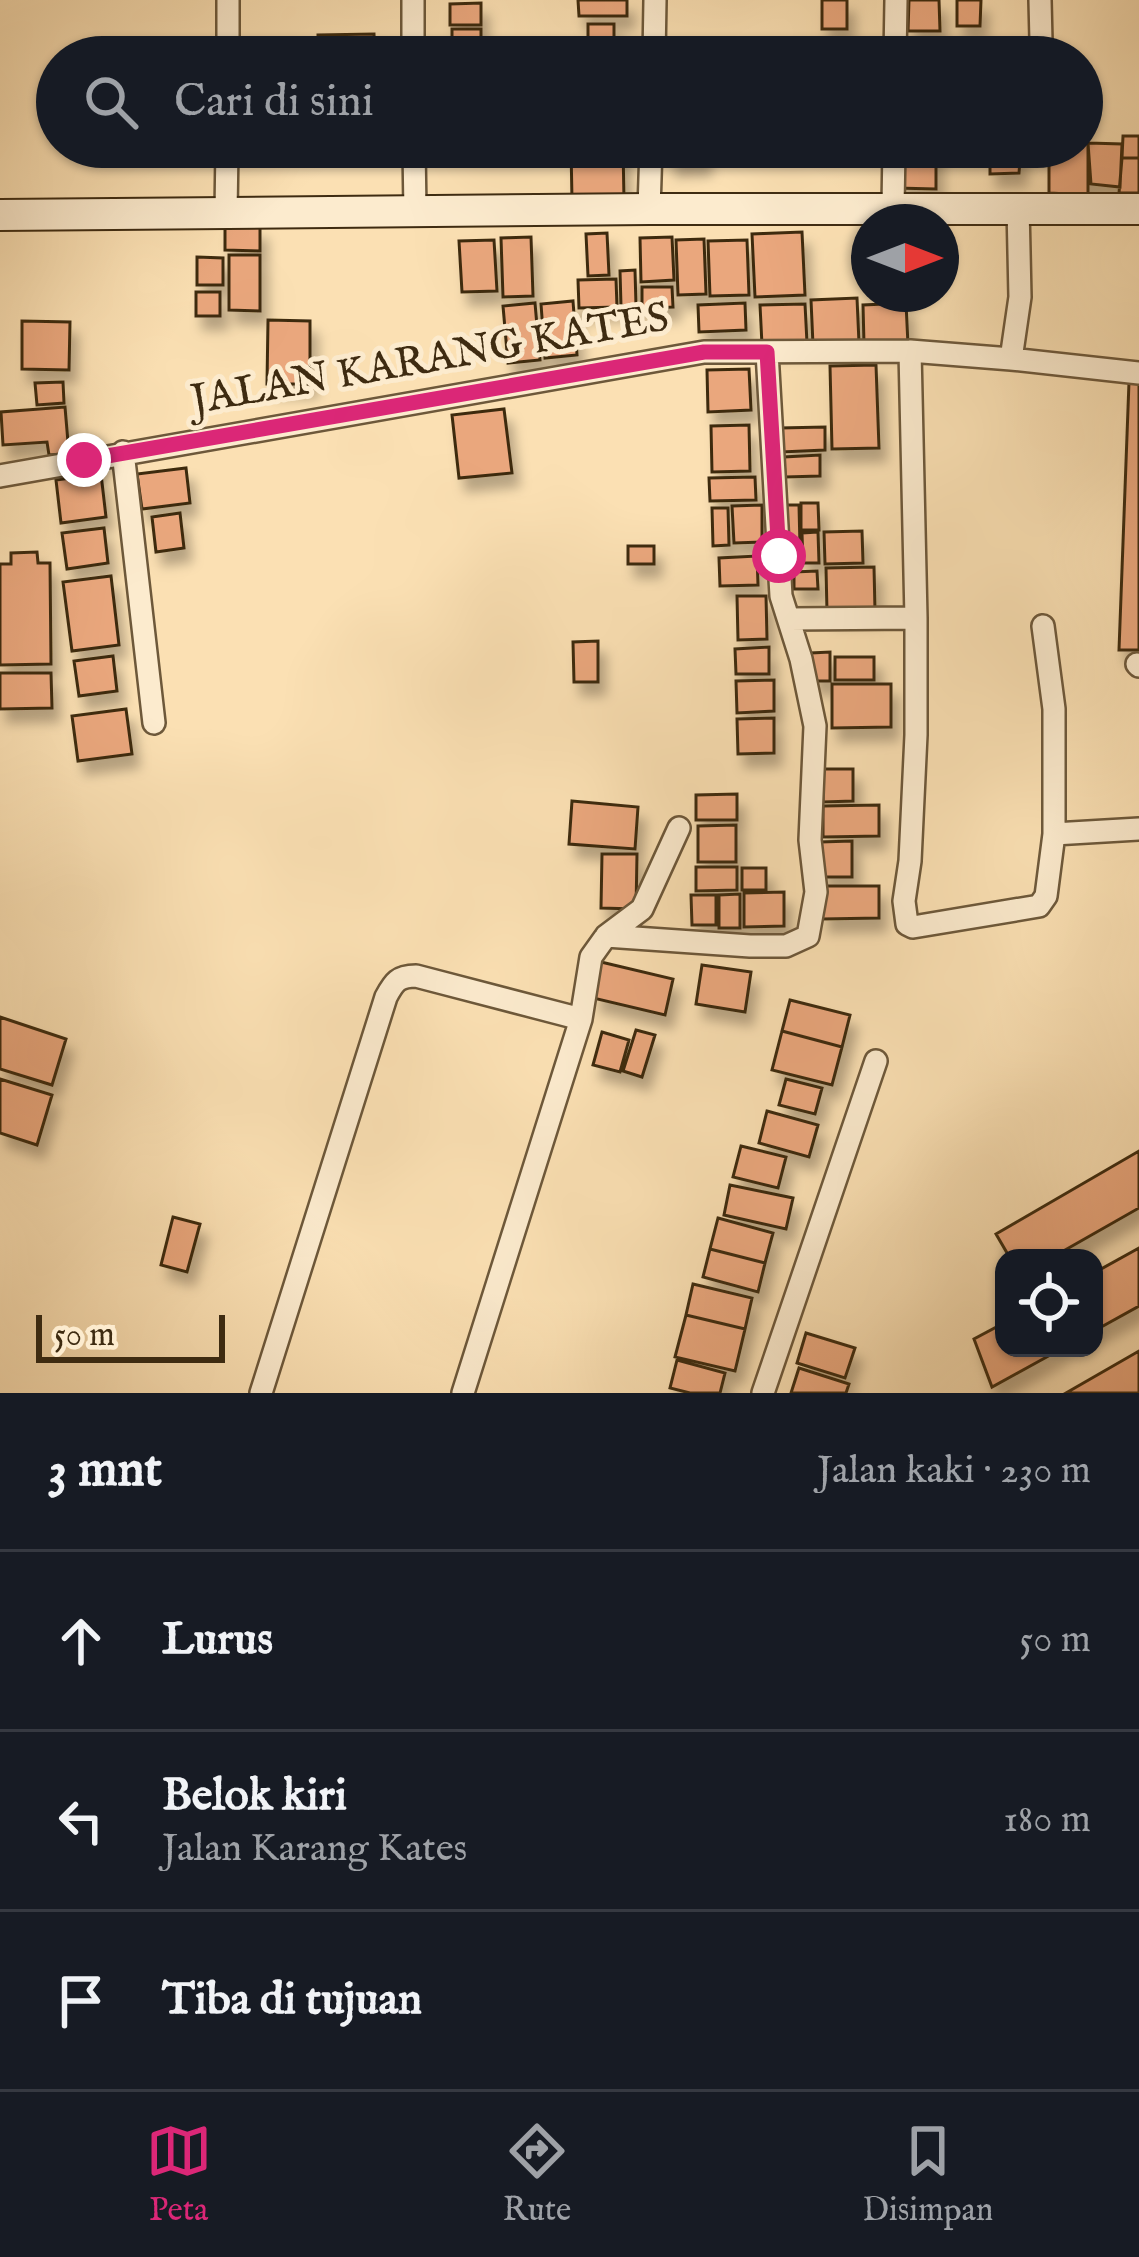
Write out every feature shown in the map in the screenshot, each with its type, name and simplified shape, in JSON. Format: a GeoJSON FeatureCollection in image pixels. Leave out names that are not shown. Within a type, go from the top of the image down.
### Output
{"type":"FeatureCollection","features":[{"type":"Feature","properties":{"kind":"street"},"geometry":{"type":"LineString","coordinates":[[228,0],[228,36]]}},
{"type":"Feature","properties":{"kind":"street"},"geometry":{"type":"LineString","coordinates":[[412,0],[413,36]]}},
{"type":"Feature","properties":{"kind":"street"},"geometry":{"type":"LineString","coordinates":[[655,36],[656,0]]}},
{"type":"Feature","properties":{"kind":"street"},"geometry":{"type":"LineString","coordinates":[[895,36],[896,0]]}},
{"type":"Feature","properties":{"kind":"street"},"geometry":{"type":"LineString","coordinates":[[1040,0],[1041,36]]}},
{"type":"Feature","properties":{"kind":"street"},"geometry":{"type":"LineString","coordinates":[[226,213],[227,168]]}},
{"type":"Feature","properties":{"kind":"street"},"geometry":{"type":"LineString","coordinates":[[414,168],[415,212]]}},
{"type":"Feature","properties":{"kind":"street"},"geometry":{"type":"LineString","coordinates":[[650,209],[651,168]]}},
{"type":"Feature","properties":{"kind":"street"},"geometry":{"type":"LineString","coordinates":[[892,204],[893,168]]}},
{"type":"Feature","properties":{"kind":"street"},"geometry":{"type":"LineString","coordinates":[[0,215],[851,207]]}},
{"type":"Feature","properties":{"kind":"street"},"geometry":{"type":"LineString","coordinates":[[959,207],[1139,209]]}},
{"type":"Feature","properties":{"kind":"street"},"geometry":{"type":"LineString","coordinates":[[1011,359],[1020,297],[1018,207]]}},
{"type":"Feature","properties":{"kind":"street"},"geometry":{"type":"LineString","coordinates":[[910,351],[916,735],[904,901],[907,924],[914,928],[1039,906],[1046,896],[1054,834],[1054,710],[1043,626]]}},
{"type":"Feature","properties":{"kind":"street","name":"JALAN KARANG KATES"},"geometry":{"type":"LineString","coordinates":[[0,476],[704,352],[910,351],[1139,373]]}},
{"type":"Feature","properties":{"kind":"street"},"geometry":{"type":"LineString","coordinates":[[606,936],[786,946],[808,936],[816,892],[811,840],[814,726],[782,596],[767,352]]}},
{"type":"Feature","properties":{"kind":"street"},"geometry":{"type":"LineString","coordinates":[[123,452],[154,723]]}},
{"type":"Feature","properties":{"kind":"street"},"geometry":{"type":"LineString","coordinates":[[789,619],[916,618]]}},
{"type":"Feature","properties":{"kind":"street"},"geometry":{"type":"LineString","coordinates":[[463,1393],[580,1019],[591,957],[606,936],[642,909],[680,828]]}},
{"type":"Feature","properties":{"kind":"street"},"geometry":{"type":"LineString","coordinates":[[1054,834],[1139,829]]}},
{"type":"Feature","properties":{"kind":"street"},"geometry":{"type":"LineString","coordinates":[[260,1393],[395,981],[416,976],[580,1019]]}},
{"type":"Feature","properties":{"kind":"street"},"geometry":{"type":"LineString","coordinates":[[764,1393],[876,1061]]}},
{"type":"Feature","properties":{"kind":"building"},"geometry":{"type":"Polygon","coordinates":[[[578,0],[627,0],[627,16],[579,16],[578,0]]]}},
{"type":"Feature","properties":{"kind":"building"},"geometry":{"type":"Polygon","coordinates":[[[822,0],[847,0],[847,29],[822,29],[822,0]]]}},
{"type":"Feature","properties":{"kind":"building"},"geometry":{"type":"Polygon","coordinates":[[[909,0],[939,0],[940,31],[908,31],[909,0]]]}},
{"type":"Feature","properties":{"kind":"building"},"geometry":{"type":"Polygon","coordinates":[[[957,0],[981,0],[980,26],[957,26],[957,0]]]}},
{"type":"Feature","properties":{"kind":"building"},"geometry":{"type":"Polygon","coordinates":[[[481,3],[481,25],[450,25],[450,4],[481,3]]]}},
{"type":"Feature","properties":{"kind":"building"},"geometry":{"type":"Polygon","coordinates":[[[588,24],[614,24],[614,36],[588,36],[588,24]]]}},
{"type":"Feature","properties":{"kind":"building"},"geometry":{"type":"Polygon","coordinates":[[[452,29],[481,29],[481,36],[452,36],[452,29]]]}},
{"type":"Feature","properties":{"kind":"building"},"geometry":{"type":"Polygon","coordinates":[[[1123,136],[1139,136],[1139,158],[1122,158],[1123,136]]]}},
{"type":"Feature","properties":{"kind":"building"},"geometry":{"type":"Polygon","coordinates":[[[1103,143],[1122,144],[1120,187],[1091,184],[1090,168],[1103,168],[1103,143]]]}},
{"type":"Feature","properties":{"kind":"building"},"geometry":{"type":"Polygon","coordinates":[[[1122,158],[1139,158],[1139,193],[1119,193],[1122,158]]]}},
{"type":"Feature","properties":{"kind":"building"},"geometry":{"type":"Polygon","coordinates":[[[571,168],[623,168],[624,200],[572,200],[571,168]]]}},
{"type":"Feature","properties":{"kind":"building"},"geometry":{"type":"Polygon","coordinates":[[[897,168],[936,168],[936,189],[896,188],[897,168]]]}},
{"type":"Feature","properties":{"kind":"building"},"geometry":{"type":"Polygon","coordinates":[[[990,168],[1019,168],[1019,173],[990,174],[990,168]]]}},
{"type":"Feature","properties":{"kind":"building"},"geometry":{"type":"Polygon","coordinates":[[[1049,168],[1088,168],[1088,195],[1049,193],[1049,168]]]}},
{"type":"Feature","properties":{"kind":"building"},"geometry":{"type":"Polygon","coordinates":[[[225,226],[260,227],[260,251],[225,250],[225,226]]]}},
{"type":"Feature","properties":{"kind":"building"},"geometry":{"type":"Polygon","coordinates":[[[802,232],[805,295],[755,297],[752,234],[802,232]]]}},
{"type":"Feature","properties":{"kind":"building"},"geometry":{"type":"Polygon","coordinates":[[[607,233],[609,275],[588,276],[586,234],[607,233]]]}},
{"type":"Feature","properties":{"kind":"building"},"geometry":{"type":"Polygon","coordinates":[[[531,237],[533,296],[503,297],[501,238],[531,237]]]}},
{"type":"Feature","properties":{"kind":"building"},"geometry":{"type":"Polygon","coordinates":[[[672,237],[674,280],[641,282],[640,238],[672,237]]]}},
{"type":"Feature","properties":{"kind":"building"},"geometry":{"type":"Polygon","coordinates":[[[704,239],[706,294],[678,295],[676,240],[704,239]]]}},
{"type":"Feature","properties":{"kind":"building"},"geometry":{"type":"Polygon","coordinates":[[[494,240],[497,291],[462,292],[459,241],[494,240]]]}},
{"type":"Feature","properties":{"kind":"building"},"geometry":{"type":"Polygon","coordinates":[[[747,240],[749,295],[710,296],[708,241],[747,240]]]}},
{"type":"Feature","properties":{"kind":"building"},"geometry":{"type":"Polygon","coordinates":[[[229,255],[260,255],[260,311],[229,310],[229,255]]]}},
{"type":"Feature","properties":{"kind":"building"},"geometry":{"type":"Polygon","coordinates":[[[197,257],[223,258],[223,285],[197,285],[197,257]]]}},
{"type":"Feature","properties":{"kind":"building"},"geometry":{"type":"Polygon","coordinates":[[[635,270],[636,306],[621,306],[620,271],[635,270]]]}},
{"type":"Feature","properties":{"kind":"building"},"geometry":{"type":"Polygon","coordinates":[[[616,279],[617,307],[579,308],[578,280],[616,279]]]}},
{"type":"Feature","properties":{"kind":"building"},"geometry":{"type":"Polygon","coordinates":[[[642,287],[672,287],[673,307],[642,308],[642,287]]]}},
{"type":"Feature","properties":{"kind":"building"},"geometry":{"type":"Polygon","coordinates":[[[196,292],[220,292],[220,316],[196,316],[196,292]]]}},
{"type":"Feature","properties":{"kind":"building"},"geometry":{"type":"Polygon","coordinates":[[[851,298],[851,312],[858,312],[859,343],[813,345],[811,300],[851,298]]]}},
{"type":"Feature","properties":{"kind":"building"},"geometry":{"type":"Polygon","coordinates":[[[573,301],[577,355],[545,358],[541,304],[573,301]]]}},
{"type":"Feature","properties":{"kind":"building"},"geometry":{"type":"Polygon","coordinates":[[[535,303],[540,360],[508,363],[503,306],[535,303]]]}},
{"type":"Feature","properties":{"kind":"building"},"geometry":{"type":"Polygon","coordinates":[[[745,303],[746,330],[699,332],[698,305],[745,303]]]}},
{"type":"Feature","properties":{"kind":"building"},"geometry":{"type":"Polygon","coordinates":[[[805,304],[807,343],[762,345],[760,305],[805,304]]]}},
{"type":"Feature","properties":{"kind":"building"},"geometry":{"type":"Polygon","coordinates":[[[863,312],[906,312],[908,345],[864,344],[863,312]]]}},
{"type":"Feature","properties":{"kind":"building"},"geometry":{"type":"Polygon","coordinates":[[[268,320],[310,321],[310,384],[267,384],[268,320]]]}},
{"type":"Feature","properties":{"kind":"building"},"geometry":{"type":"Polygon","coordinates":[[[22,321],[70,322],[69,370],[22,369],[22,321]]]}},
{"type":"Feature","properties":{"kind":"building"},"geometry":{"type":"Polygon","coordinates":[[[876,365],[879,448],[832,449],[830,366],[876,365]]]}},
{"type":"Feature","properties":{"kind":"building"},"geometry":{"type":"Polygon","coordinates":[[[749,369],[751,410],[708,412],[707,370],[749,369]]]}},
{"type":"Feature","properties":{"kind":"building"},"geometry":{"type":"Polygon","coordinates":[[[63,382],[64,403],[37,405],[35,383],[63,382]]]}},
{"type":"Feature","properties":{"kind":"building"},"geometry":{"type":"Polygon","coordinates":[[[1129,382],[1139,382],[1139,650],[1119,650],[1129,382]]]}},
{"type":"Feature","properties":{"kind":"building"},"geometry":{"type":"Polygon","coordinates":[[[65,407],[69,454],[49,455],[47,442],[3,445],[1,412],[65,407]]]}},
{"type":"Feature","properties":{"kind":"building"},"geometry":{"type":"Polygon","coordinates":[[[504,409],[512,473],[459,478],[452,415],[504,409]]]}},
{"type":"Feature","properties":{"kind":"building"},"geometry":{"type":"Polygon","coordinates":[[[749,425],[750,471],[712,472],[711,426],[749,425]]]}},
{"type":"Feature","properties":{"kind":"building"},"geometry":{"type":"Polygon","coordinates":[[[825,427],[825,450],[781,452],[780,428],[825,427]]]}},
{"type":"Feature","properties":{"kind":"building"},"geometry":{"type":"Polygon","coordinates":[[[820,455],[820,476],[785,477],[784,457],[820,455]]]}},
{"type":"Feature","properties":{"kind":"building"},"geometry":{"type":"Polygon","coordinates":[[[186,468],[190,503],[142,509],[137,474],[186,468]]]}},
{"type":"Feature","properties":{"kind":"building"},"geometry":{"type":"Polygon","coordinates":[[[101,474],[106,517],[61,523],[56,480],[101,474]]]}},
{"type":"Feature","properties":{"kind":"building"},"geometry":{"type":"Polygon","coordinates":[[[755,477],[756,500],[710,501],[709,478],[755,477]]]}},
{"type":"Feature","properties":{"kind":"building"},"geometry":{"type":"Polygon","coordinates":[[[801,503],[818,503],[819,530],[801,530],[801,503]]]}},
{"type":"Feature","properties":{"kind":"building"},"geometry":{"type":"Polygon","coordinates":[[[762,505],[762,542],[734,543],[732,506],[762,505]]]}},
{"type":"Feature","properties":{"kind":"building"},"geometry":{"type":"Polygon","coordinates":[[[782,505],[799,505],[800,547],[783,547],[782,505]]]}},
{"type":"Feature","properties":{"kind":"building"},"geometry":{"type":"Polygon","coordinates":[[[712,508],[728,508],[729,545],[713,546],[712,508]]]}},
{"type":"Feature","properties":{"kind":"building"},"geometry":{"type":"Polygon","coordinates":[[[180,513],[184,548],[156,552],[152,517],[180,513]]]}},
{"type":"Feature","properties":{"kind":"building"},"geometry":{"type":"Polygon","coordinates":[[[104,528],[108,563],[67,569],[62,533],[104,528]]]}},
{"type":"Feature","properties":{"kind":"building"},"geometry":{"type":"Polygon","coordinates":[[[862,531],[863,563],[825,564],[824,532],[862,531]]]}},
{"type":"Feature","properties":{"kind":"building"},"geometry":{"type":"Polygon","coordinates":[[[818,532],[819,563],[803,563],[802,533],[818,532]]]}},
{"type":"Feature","properties":{"kind":"building"},"geometry":{"type":"Polygon","coordinates":[[[628,546],[654,546],[654,564],[628,564],[628,546]]]}},
{"type":"Feature","properties":{"kind":"building"},"geometry":{"type":"Polygon","coordinates":[[[37,552],[38,563],[50,563],[51,664],[0,665],[0,564],[11,564],[11,553],[37,552]]]}},
{"type":"Feature","properties":{"kind":"building"},"geometry":{"type":"Polygon","coordinates":[[[757,556],[758,585],[720,586],[719,558],[757,556]]]}},
{"type":"Feature","properties":{"kind":"building"},"geometry":{"type":"Polygon","coordinates":[[[874,567],[875,611],[827,612],[826,568],[874,567]]]}},
{"type":"Feature","properties":{"kind":"building"},"geometry":{"type":"Polygon","coordinates":[[[817,571],[818,589],[794,589],[794,572],[817,571]]]}},
{"type":"Feature","properties":{"kind":"building"},"geometry":{"type":"Polygon","coordinates":[[[111,576],[119,645],[72,651],[63,582],[111,576]]]}},
{"type":"Feature","properties":{"kind":"building"},"geometry":{"type":"Polygon","coordinates":[[[737,596],[766,596],[767,639],[738,640],[737,596]]]}},
{"type":"Feature","properties":{"kind":"building"},"geometry":{"type":"Polygon","coordinates":[[[598,641],[598,682],[574,682],[573,642],[598,641]]]}},
{"type":"Feature","properties":{"kind":"building"},"geometry":{"type":"Polygon","coordinates":[[[769,647],[769,674],[736,674],[735,649],[769,647]]]}},
{"type":"Feature","properties":{"kind":"building"},"geometry":{"type":"Polygon","coordinates":[[[830,652],[830,681],[811,681],[811,653],[830,652]]]}},
{"type":"Feature","properties":{"kind":"building"},"geometry":{"type":"Polygon","coordinates":[[[113,656],[117,691],[79,696],[74,661],[113,656]]]}},
{"type":"Feature","properties":{"kind":"building"},"geometry":{"type":"Polygon","coordinates":[[[835,657],[874,657],[874,680],[835,680],[835,657]]]}},
{"type":"Feature","properties":{"kind":"building"},"geometry":{"type":"Polygon","coordinates":[[[0,673],[51,673],[52,708],[0,709],[0,673]]]}},
{"type":"Feature","properties":{"kind":"building"},"geometry":{"type":"Polygon","coordinates":[[[774,680],[774,711],[737,713],[736,681],[774,680]]]}},
{"type":"Feature","properties":{"kind":"building"},"geometry":{"type":"Polygon","coordinates":[[[832,684],[891,684],[891,727],[832,728],[832,684]]]}},
{"type":"Feature","properties":{"kind":"building"},"geometry":{"type":"Polygon","coordinates":[[[126,709],[132,754],[78,761],[72,716],[126,709]]]}},
{"type":"Feature","properties":{"kind":"building"},"geometry":{"type":"Polygon","coordinates":[[[774,718],[774,753],[738,754],[737,719],[774,718]]]}},
{"type":"Feature","properties":{"kind":"building"},"geometry":{"type":"Polygon","coordinates":[[[823,769],[853,769],[853,801],[823,802],[823,769]]]}},
{"type":"Feature","properties":{"kind":"building"},"geometry":{"type":"Polygon","coordinates":[[[737,794],[737,820],[696,820],[696,795],[737,794]]]}},
{"type":"Feature","properties":{"kind":"building"},"geometry":{"type":"Polygon","coordinates":[[[572,801],[638,807],[635,849],[569,844],[572,801]]]}},
{"type":"Feature","properties":{"kind":"building"},"geometry":{"type":"Polygon","coordinates":[[[879,805],[879,836],[823,837],[823,806],[879,805]]]}},
{"type":"Feature","properties":{"kind":"building"},"geometry":{"type":"Polygon","coordinates":[[[736,825],[736,862],[698,862],[698,826],[736,825]]]}},
{"type":"Feature","properties":{"kind":"building"},"geometry":{"type":"Polygon","coordinates":[[[852,841],[852,877],[820,877],[820,842],[852,841]]]}},
{"type":"Feature","properties":{"kind":"building"},"geometry":{"type":"Polygon","coordinates":[[[602,854],[637,854],[636,909],[601,908],[602,854]]]}},
{"type":"Feature","properties":{"kind":"building"},"geometry":{"type":"Polygon","coordinates":[[[696,867],[737,867],[737,890],[696,891],[696,867]]]}},
{"type":"Feature","properties":{"kind":"building"},"geometry":{"type":"Polygon","coordinates":[[[742,868],[766,868],[766,890],[742,890],[742,868]]]}},
{"type":"Feature","properties":{"kind":"building"},"geometry":{"type":"Polygon","coordinates":[[[822,886],[879,886],[879,918],[822,919],[822,886]]]}},
{"type":"Feature","properties":{"kind":"building"},"geometry":{"type":"Polygon","coordinates":[[[784,892],[784,926],[744,927],[744,893],[784,892]]]}},
{"type":"Feature","properties":{"kind":"building"},"geometry":{"type":"Polygon","coordinates":[[[740,894],[740,928],[719,928],[719,895],[740,894]]]}},
{"type":"Feature","properties":{"kind":"building"},"geometry":{"type":"Polygon","coordinates":[[[691,895],[716,895],[716,925],[692,925],[691,895]]]}},
{"type":"Feature","properties":{"kind":"building"},"geometry":{"type":"Polygon","coordinates":[[[601,962],[673,979],[665,1015],[593,998],[601,962]]]}},
{"type":"Feature","properties":{"kind":"building"},"geometry":{"type":"Polygon","coordinates":[[[702,965],[751,972],[745,1012],[696,1004],[702,965]]]}},
{"type":"Feature","properties":{"kind":"building"},"geometry":{"type":"Polygon","coordinates":[[[790,1000],[850,1015],[842,1047],[782,1031],[790,1000]]]}},
{"type":"Feature","properties":{"kind":"building"},"geometry":{"type":"Polygon","coordinates":[[[0,1017],[66,1039],[52,1085],[0,1069],[0,1017]]]}},
{"type":"Feature","properties":{"kind":"building"},"geometry":{"type":"Polygon","coordinates":[[[636,1030],[655,1035],[642,1077],[623,1071],[636,1030]]]}},
{"type":"Feature","properties":{"kind":"building"},"geometry":{"type":"Polygon","coordinates":[[[782,1031],[842,1047],[832,1085],[772,1070],[782,1031]]]}},
{"type":"Feature","properties":{"kind":"building"},"geometry":{"type":"Polygon","coordinates":[[[602,1032],[629,1040],[620,1072],[593,1065],[602,1032]]]}},
{"type":"Feature","properties":{"kind":"building"},"geometry":{"type":"Polygon","coordinates":[[[0,1079],[52,1095],[37,1145],[0,1133],[0,1079]]]}},
{"type":"Feature","properties":{"kind":"building"},"geometry":{"type":"Polygon","coordinates":[[[786,1079],[822,1088],[815,1114],[779,1105],[786,1079]]]}},
{"type":"Feature","properties":{"kind":"building"},"geometry":{"type":"Polygon","coordinates":[[[767,1111],[818,1125],[809,1157],[759,1143],[767,1111]]]}},
{"type":"Feature","properties":{"kind":"building"},"geometry":{"type":"Polygon","coordinates":[[[741,1146],[786,1157],[778,1188],[733,1177],[741,1146]]]}},
{"type":"Feature","properties":{"kind":"building"},"geometry":{"type":"Polygon","coordinates":[[[1139,1151],[1139,1208],[1067,1249],[1005,1249],[996,1234],[1139,1151]]]}},
{"type":"Feature","properties":{"kind":"building"},"geometry":{"type":"Polygon","coordinates":[[[730,1185],[793,1198],[786,1229],[724,1215],[730,1185]]]}},
{"type":"Feature","properties":{"kind":"building"},"geometry":{"type":"Polygon","coordinates":[[[173,1217],[200,1224],[187,1272],[161,1265],[173,1217]]]}},
{"type":"Feature","properties":{"kind":"building"},"geometry":{"type":"Polygon","coordinates":[[[718,1218],[773,1233],[765,1263],[710,1249],[718,1218]]]}},
{"type":"Feature","properties":{"kind":"building"},"geometry":{"type":"Polygon","coordinates":[[[1139,1248],[1139,1306],[1103,1326],[1103,1268],[1139,1248]]]}},
{"type":"Feature","properties":{"kind":"building"},"geometry":{"type":"Polygon","coordinates":[[[710,1249],[765,1263],[758,1292],[703,1277],[710,1249]]]}},
{"type":"Feature","properties":{"kind":"building"},"geometry":{"type":"Polygon","coordinates":[[[693,1284],[752,1298],[745,1329],[686,1315],[693,1284]]]}},
{"type":"Feature","properties":{"kind":"building"},"geometry":{"type":"Polygon","coordinates":[[[686,1315],[745,1329],[735,1371],[675,1357],[686,1315]]]}},
{"type":"Feature","properties":{"kind":"building"},"geometry":{"type":"Polygon","coordinates":[[[995,1328],[995,1357],[1047,1357],[992,1387],[974,1339],[995,1328]]]}},
{"type":"Feature","properties":{"kind":"building"},"geometry":{"type":"Polygon","coordinates":[[[806,1333],[855,1348],[845,1378],[797,1363],[806,1333]]]}},
{"type":"Feature","properties":{"kind":"building"},"geometry":{"type":"Polygon","coordinates":[[[1139,1351],[1139,1393],[1066,1393],[1139,1351]]]}},
{"type":"Feature","properties":{"kind":"building"},"geometry":{"type":"Polygon","coordinates":[[[677,1360],[725,1373],[720,1393],[670,1388],[677,1360]]]}},
{"type":"Feature","properties":{"kind":"building"},"geometry":{"type":"Polygon","coordinates":[[[799,1368],[849,1384],[846,1393],[791,1393],[799,1368]]]}},
{"type":"Feature","properties":{"kind":"route"},"geometry":{"type":"LineString","coordinates":[[84,460],[704,352],[767,352],[779,556]]}}]}
